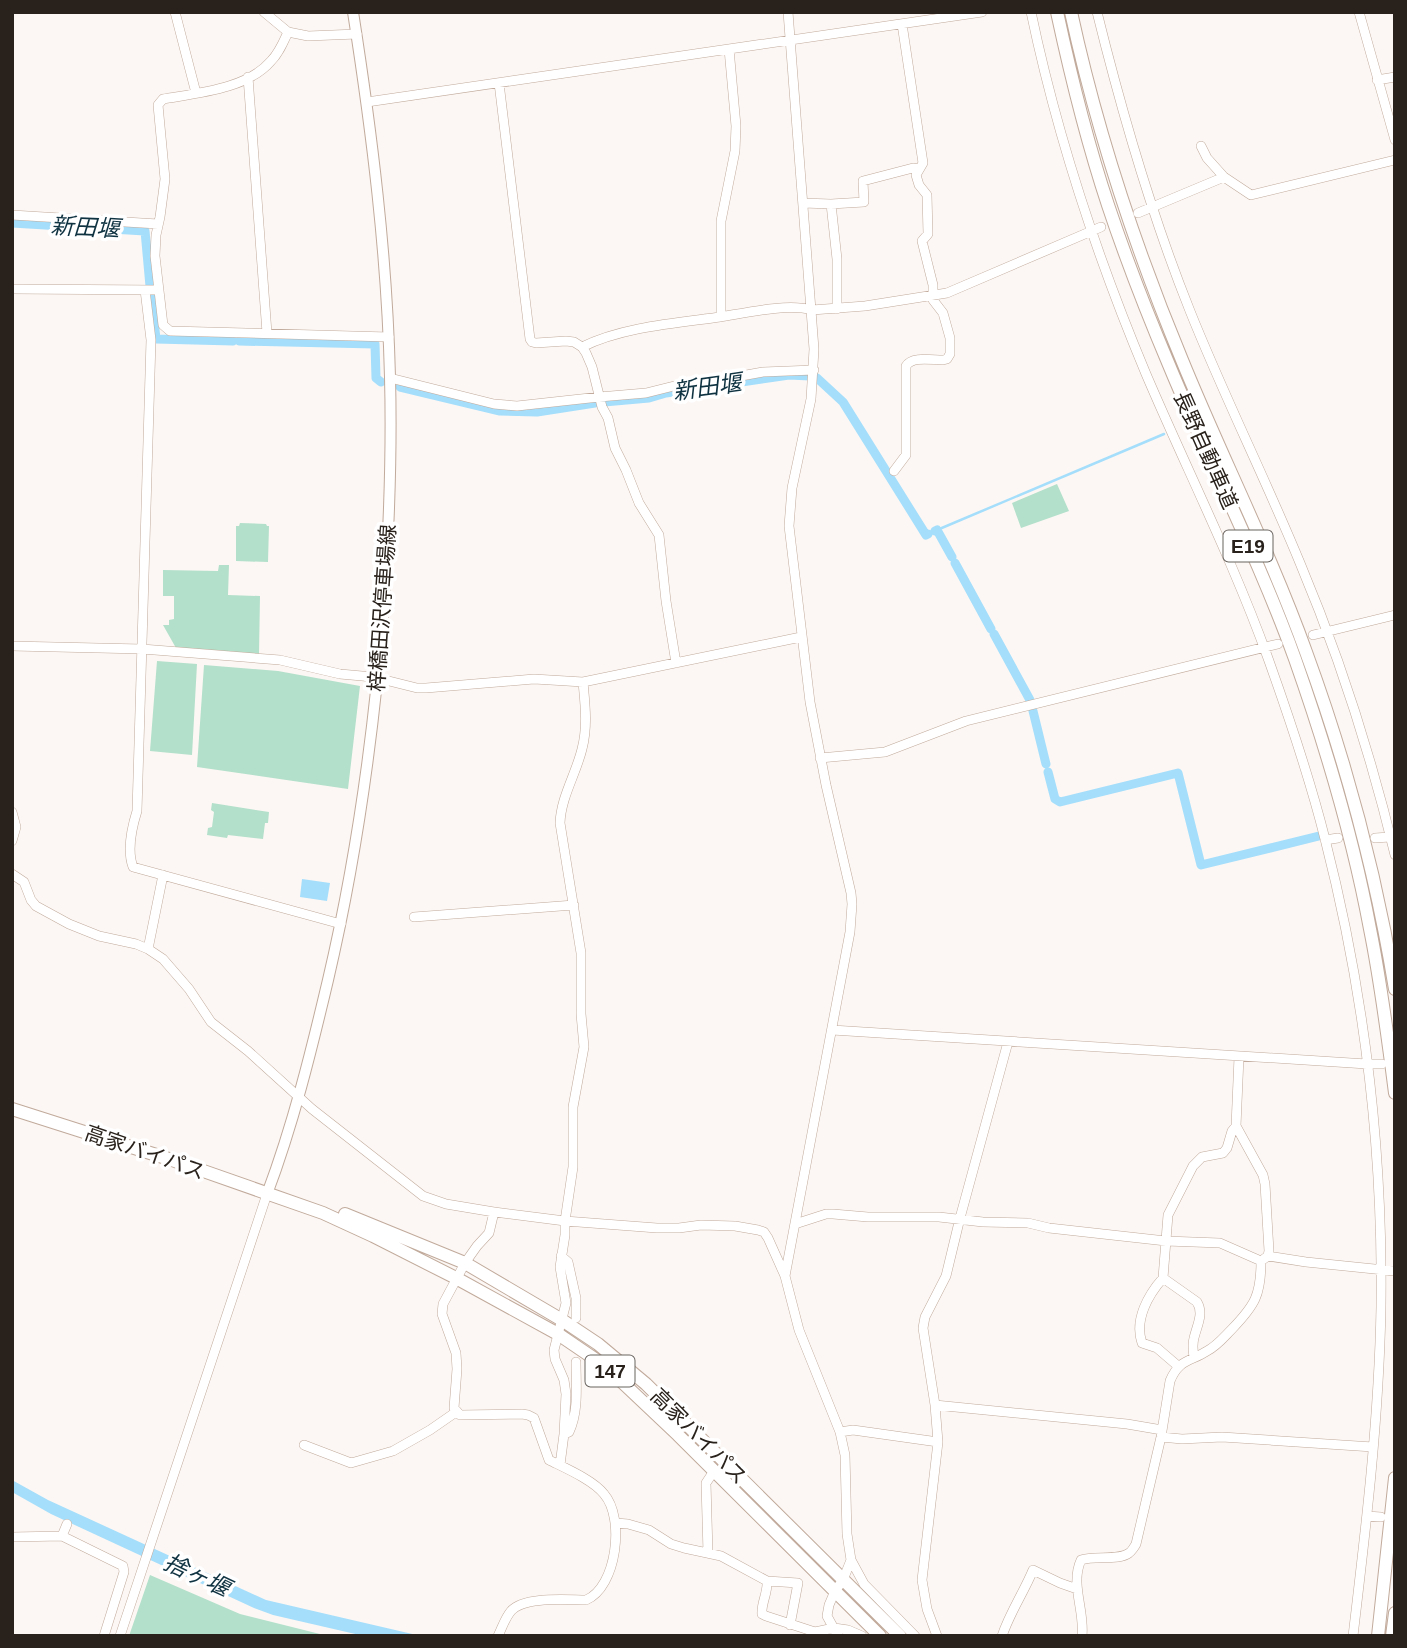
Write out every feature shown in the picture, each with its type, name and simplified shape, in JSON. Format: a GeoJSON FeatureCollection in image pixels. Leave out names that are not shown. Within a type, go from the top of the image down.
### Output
{"type":"FeatureCollection","features":[{"type":"Feature","properties":{"kind":"highway","name":"長野自動車道"},"geometry":{"type":"LineString","coordinates":[[1057,12],[1079,108],[1108,205],[1170,366],[1273,603],[1320,733],[1353,850],[1370,925],[1395,1093]]}},
{"type":"Feature","properties":{"kind":"highway","name":"長野自動車道"},"geometry":{"type":"LineString","coordinates":[[1071,12],[1093,106],[1121,199],[1150,281],[1286,599],[1332,730],[1366,847],[1395,989]]}},
{"type":"Feature","properties":{"kind":"highway","name":"高家バイパス"},"geometry":{"type":"LineString","coordinates":[[12,1109],[172,1160],[323,1213],[456,1278],[558,1334],[605,1366],[880,1636]]}},
{"type":"Feature","properties":{"kind":"highway","name":"高家バイパス"},"geometry":{"type":"LineString","coordinates":[[272,1195],[349,1216],[465,1263],[598,1344],[646,1384],[900,1636]]}},
{"type":"Feature","properties":{"kind":"highway"},"geometry":{"type":"LineString","coordinates":[[1377,1636],[1395,1478]]}},
{"type":"Feature","properties":{"kind":"highway"},"geometry":{"type":"LineString","coordinates":[[1392,1636],[1395,1613]]}},
{"type":"Feature","properties":{"kind":"main road","name":"梓橋田沢停車場線"},"geometry":{"type":"LineString","coordinates":[[272,1195],[341,924],[362,804],[378,678],[388,539],[390,378],[381,222],[353,12]]}},
{"type":"Feature","properties":{"kind":"street"},"geometry":{"type":"LineString","coordinates":[[175,12],[196,93]]}},
{"type":"Feature","properties":{"kind":"street"},"geometry":{"type":"LineString","coordinates":[[264,12],[288,32],[308,36],[357,33]]}},
{"type":"Feature","properties":{"kind":"street"},"geometry":{"type":"LineString","coordinates":[[785,1276],[850,932],[852,904],[810,702],[789,526],[795,470],[811,399],[814,349],[788,12]]}},
{"type":"Feature","properties":{"kind":"street"},"geometry":{"type":"LineString","coordinates":[[367,102],[982,12]]}},
{"type":"Feature","properties":{"kind":"street"},"geometry":{"type":"LineString","coordinates":[[1031,12],[1055,115],[1091,232],[1145,371],[1264,648],[1310,786],[1345,929],[1367,1065],[1378,1186],[1380,1270],[1374,1447],[1353,1636]]}},
{"type":"Feature","properties":{"kind":"street"},"geometry":{"type":"LineString","coordinates":[[1097,12],[1152,207],[1190,312],[1301,564],[1327,632],[1371,762],[1395,855]]}},
{"type":"Feature","properties":{"kind":"street"},"geometry":{"type":"LineString","coordinates":[[1359,12],[1395,140]]}},
{"type":"Feature","properties":{"kind":"street"},"geometry":{"type":"LineString","coordinates":[[894,471],[906,455],[906,366],[912,360],[943,360],[950,354],[950,338],[943,313],[933,300],[933,285],[922,241],[928,234],[927,195],[919,185],[916,175],[923,163],[902,24]]}},
{"type":"Feature","properties":{"kind":"street"},"geometry":{"type":"LineString","coordinates":[[288,32],[271,62],[248,77],[226,88],[163,99],[158,105],[165,179],[155,256],[163,325],[170,331],[388,337]]}},
{"type":"Feature","properties":{"kind":"street"},"geometry":{"type":"LineString","coordinates":[[721,316],[721,221],[735,151],[729,49]]}},
{"type":"Feature","properties":{"kind":"street"},"geometry":{"type":"LineString","coordinates":[[248,77],[267,333]]}},
{"type":"Feature","properties":{"kind":"street"},"geometry":{"type":"LineString","coordinates":[[1377,80],[1395,78]]}},
{"type":"Feature","properties":{"kind":"street"},"geometry":{"type":"LineString","coordinates":[[499,83],[530,339],[536,343],[573,342],[582,347],[592,367],[615,448],[639,503],[659,535],[676,663]]}},
{"type":"Feature","properties":{"kind":"street"},"geometry":{"type":"LineString","coordinates":[[1200,146],[1224,177],[1251,195],[1395,160]]}},
{"type":"Feature","properties":{"kind":"street"},"geometry":{"type":"LineString","coordinates":[[803,203],[864,202],[863,181],[918,169]]}},
{"type":"Feature","properties":{"kind":"street"},"geometry":{"type":"LineString","coordinates":[[1138,213],[1224,177]]}},
{"type":"Feature","properties":{"kind":"street"},"geometry":{"type":"LineString","coordinates":[[831,204],[837,309]]}},
{"type":"Feature","properties":{"kind":"street"},"geometry":{"type":"LineString","coordinates":[[12,215],[158,224]]}},
{"type":"Feature","properties":{"kind":"street"},"geometry":{"type":"LineString","coordinates":[[582,347],[634,330],[721,316],[774,309],[837,309],[900,302],[947,293],[1101,227]]}},
{"type":"Feature","properties":{"kind":"street"},"geometry":{"type":"LineString","coordinates":[[12,289],[159,290]]}},
{"type":"Feature","properties":{"kind":"street"},"geometry":{"type":"LineString","coordinates":[[145,290],[151,340],[137,811],[133,824],[131,860],[133,867],[341,924]]}},
{"type":"Feature","properties":{"kind":"street"},"geometry":{"type":"LineString","coordinates":[[390,378],[506,406],[528,406],[646,393],[686,383],[763,372],[814,370]]}},
{"type":"Feature","properties":{"kind":"street"},"geometry":{"type":"LineString","coordinates":[[1313,635],[1395,615]]}},
{"type":"Feature","properties":{"kind":"street"},"geometry":{"type":"LineString","coordinates":[[12,646],[142,649],[280,660],[340,674],[378,678],[426,688],[534,679],[583,682],[801,637]]}},
{"type":"Feature","properties":{"kind":"street"},"geometry":{"type":"LineString","coordinates":[[820,758],[885,752],[966,721],[1278,644]]}},
{"type":"Feature","properties":{"kind":"street"},"geometry":{"type":"LineString","coordinates":[[560,1465],[565,1385],[554,1350],[566,1303],[560,1267],[573,1167],[573,1107],[584,1047],[581,953],[560,809],[583,747],[587,723],[583,682]]}},
{"type":"Feature","properties":{"kind":"street"},"geometry":{"type":"LineString","coordinates":[[12,812],[16,827],[12,841]]}},
{"type":"Feature","properties":{"kind":"street"},"geometry":{"type":"LineString","coordinates":[[1375,838],[1390,836]]}},
{"type":"Feature","properties":{"kind":"street"},"geometry":{"type":"LineString","coordinates":[[1325,840],[1338,838]]}},
{"type":"Feature","properties":{"kind":"street"},"geometry":{"type":"LineString","coordinates":[[12,874],[24,883],[30,900],[36,906],[69,925],[99,936],[136,944],[163,959],[189,989],[211,1023],[424,1196],[446,1204],[565,1221],[657,1228],[701,1224],[735,1226],[764,1232],[785,1276],[799,1330],[840,1432],[845,1455],[851,1560],[864,1584],[915,1636]]}},
{"type":"Feature","properties":{"kind":"street"},"geometry":{"type":"LineString","coordinates":[[148,949],[163,875]]}},
{"type":"Feature","properties":{"kind":"street"},"geometry":{"type":"LineString","coordinates":[[414,917],[573,905]]}},
{"type":"Feature","properties":{"kind":"street"},"geometry":{"type":"LineString","coordinates":[[832,1030],[1382,1064]]}},
{"type":"Feature","properties":{"kind":"street"},"geometry":{"type":"LineString","coordinates":[[937,1636],[927,1609],[922,1580],[939,1442],[923,1328],[925,1317],[946,1276],[1008,1042]]}},
{"type":"Feature","properties":{"kind":"street"},"geometry":{"type":"LineString","coordinates":[[1082,1636],[1077,1567],[1081,1560],[1088,1557],[1124,1556],[1130,1553],[1136,1544],[1170,1381],[1178,1366],[1208,1351],[1219,1342],[1248,1312],[1258,1292],[1264,1258],[1269,1251],[1263,1175],[1236,1126],[1239,1057]]}},
{"type":"Feature","properties":{"kind":"street"},"geometry":{"type":"LineString","coordinates":[[1178,1366],[1157,1348],[1142,1343],[1139,1324],[1150,1294],[1163,1278],[1168,1215],[1194,1166],[1202,1157],[1223,1153],[1236,1126]]}},
{"type":"Feature","properties":{"kind":"street"},"geometry":{"type":"LineString","coordinates":[[120,1636],[272,1195]]}},
{"type":"Feature","properties":{"kind":"street"},"geometry":{"type":"LineString","coordinates":[[494,1212],[489,1233],[465,1263],[443,1304],[442,1314],[456,1353],[454,1408],[460,1415],[528,1415],[534,1418],[549,1460],[606,1495],[616,1523],[611,1567],[608,1577],[594,1597],[586,1600],[536,1600],[514,1608],[498,1636]]}},
{"type":"Feature","properties":{"kind":"street"},"geometry":{"type":"LineString","coordinates":[[795,1224],[826,1214],[868,1217],[924,1216],[1028,1223],[1049,1228],[1166,1241],[1220,1243],[1264,1258],[1394,1271]]}},
{"type":"Feature","properties":{"kind":"street"},"geometry":{"type":"LineString","coordinates":[[561,1256],[568,1262],[576,1298],[576,1318]]}},
{"type":"Feature","properties":{"kind":"street"},"geometry":{"type":"LineString","coordinates":[[1163,1278],[1200,1306],[1200,1321],[1193,1346],[1194,1357]]}},
{"type":"Feature","properties":{"kind":"street"},"geometry":{"type":"LineString","coordinates":[[564,1434],[569,1432],[573,1423],[576,1406],[576,1362]]}},
{"type":"Feature","properties":{"kind":"street"},"geometry":{"type":"LineString","coordinates":[[935,1405],[1128,1424],[1182,1439],[1222,1437],[1374,1447]]}},
{"type":"Feature","properties":{"kind":"street"},"geometry":{"type":"LineString","coordinates":[[304,1445],[351,1463],[393,1451],[456,1412]]}},
{"type":"Feature","properties":{"kind":"street"},"geometry":{"type":"LineString","coordinates":[[840,1432],[853,1430],[939,1442]]}},
{"type":"Feature","properties":{"kind":"street"},"geometry":{"type":"LineString","coordinates":[[708,1553],[706,1482],[714,1471]]}},
{"type":"Feature","properties":{"kind":"street"},"geometry":{"type":"LineString","coordinates":[[1367,1516],[1381,1517]]}},
{"type":"Feature","properties":{"kind":"street"},"geometry":{"type":"LineString","coordinates":[[616,1523],[649,1530],[671,1544],[731,1560],[767,1581],[798,1583],[790,1625]]}},
{"type":"Feature","properties":{"kind":"street"},"geometry":{"type":"LineString","coordinates":[[62,1536],[67,1524]]}},
{"type":"Feature","properties":{"kind":"street"},"geometry":{"type":"LineString","coordinates":[[12,1537],[62,1536],[123,1567],[124,1572],[104,1636]]}},
{"type":"Feature","properties":{"kind":"street"},"geometry":{"type":"LineString","coordinates":[[836,1632],[827,1616],[828,1605],[851,1560]]}},
{"type":"Feature","properties":{"kind":"street"},"geometry":{"type":"LineString","coordinates":[[1002,1636],[1033,1570],[1077,1589]]}},
{"type":"Feature","properties":{"kind":"street"},"geometry":{"type":"LineString","coordinates":[[767,1581],[762,1614],[815,1632],[848,1630],[862,1636]]}},
{"type":"Feature","properties":{"kind":"green space"},"geometry":{"type":"Polygon","coordinates":[[[1057,484],[1069,511],[1021,528],[1012,503],[1057,484]]]}},
{"type":"Feature","properties":{"kind":"green space"},"geometry":{"type":"Polygon","coordinates":[[[240,523],[269,526],[268,562],[236,561],[236,526],[240,523]]]}},
{"type":"Feature","properties":{"kind":"green space"},"geometry":{"type":"Polygon","coordinates":[[[219,565],[229,565],[228,595],[260,596],[259,654],[176,648],[163,625],[169,625],[169,620],[174,619],[174,596],[163,596],[163,570],[218,571],[219,565]]]}},
{"type":"Feature","properties":{"kind":"green space"},"geometry":{"type":"Polygon","coordinates":[[[157,661],[197,664],[192,755],[150,751],[157,661]]]}},
{"type":"Feature","properties":{"kind":"green space"},"geometry":{"type":"Polygon","coordinates":[[[204,665],[278,671],[360,686],[348,789],[197,767],[204,665]]]}},
{"type":"Feature","properties":{"kind":"green space"},"geometry":{"type":"Polygon","coordinates":[[[212,803],[269,812],[263,839],[207,835],[208,828],[212,827],[212,803]]]}},
{"type":"Feature","properties":{"kind":"green space"},"geometry":{"type":"Polygon","coordinates":[[[150,1575],[240,1614],[328,1636],[129,1636],[150,1575]]]}},
{"type":"Feature","properties":{"kind":"water"},"geometry":{"type":"Polygon","coordinates":[[[302,879],[330,883],[327,901],[300,897],[302,879]]]}},
{"type":"Feature","properties":{"kind":"water","name":"捨ヶ堰"},"geometry":{"type":"Polygon","coordinates":[[[12,1480],[48,1500],[266,1600],[421,1636],[364,1636],[254,1608],[51,1514],[12,1492],[12,1480]]]}},
{"type":"Feature","properties":{"kind":"waterway","name":"新田堰"},"geometry":{"type":"LineString","coordinates":[[12,223],[145,231],[150,286]]}},
{"type":"Feature","properties":{"kind":"waterway","name":"新田堰"},"geometry":{"type":"LineString","coordinates":[[151,294],[156,339],[233,341]]}},
{"type":"Feature","properties":{"kind":"waterway","name":"新田堰"},"geometry":{"type":"LineString","coordinates":[[239,341],[375,344],[376,378],[381,382]]}},
{"type":"Feature","properties":{"kind":"waterway","name":"新田堰"},"geometry":{"type":"LineString","coordinates":[[604,402],[649,398],[666,393],[789,375],[810,376]]}},
{"type":"Feature","properties":{"kind":"waterway","name":"新田堰"},"geometry":{"type":"LineString","coordinates":[[817,378],[843,402],[926,535],[928,534]]}},
{"type":"Feature","properties":{"kind":"waterway","name":"新田堰"},"geometry":{"type":"LineString","coordinates":[[400,387],[500,411],[537,412],[595,403]]}},
{"type":"Feature","properties":{"kind":"waterway"},"geometry":{"type":"LineString","coordinates":[[937,530],[1164,434]]}},
{"type":"Feature","properties":{"kind":"waterway"},"geometry":{"type":"LineString","coordinates":[[935,531],[937,530],[952,557]]}},
{"type":"Feature","properties":{"kind":"waterway"},"geometry":{"type":"LineString","coordinates":[[955,563],[991,629]]}},
{"type":"Feature","properties":{"kind":"waterway"},"geometry":{"type":"LineString","coordinates":[[994,634],[1030,700]]}},
{"type":"Feature","properties":{"kind":"waterway"},"geometry":{"type":"LineString","coordinates":[[1033,711],[1046,764]]}},
{"type":"Feature","properties":{"kind":"waterway"},"geometry":{"type":"LineString","coordinates":[[1048,772],[1055,799],[1060,802],[1178,773],[1201,865],[1319,836]]}}]}
